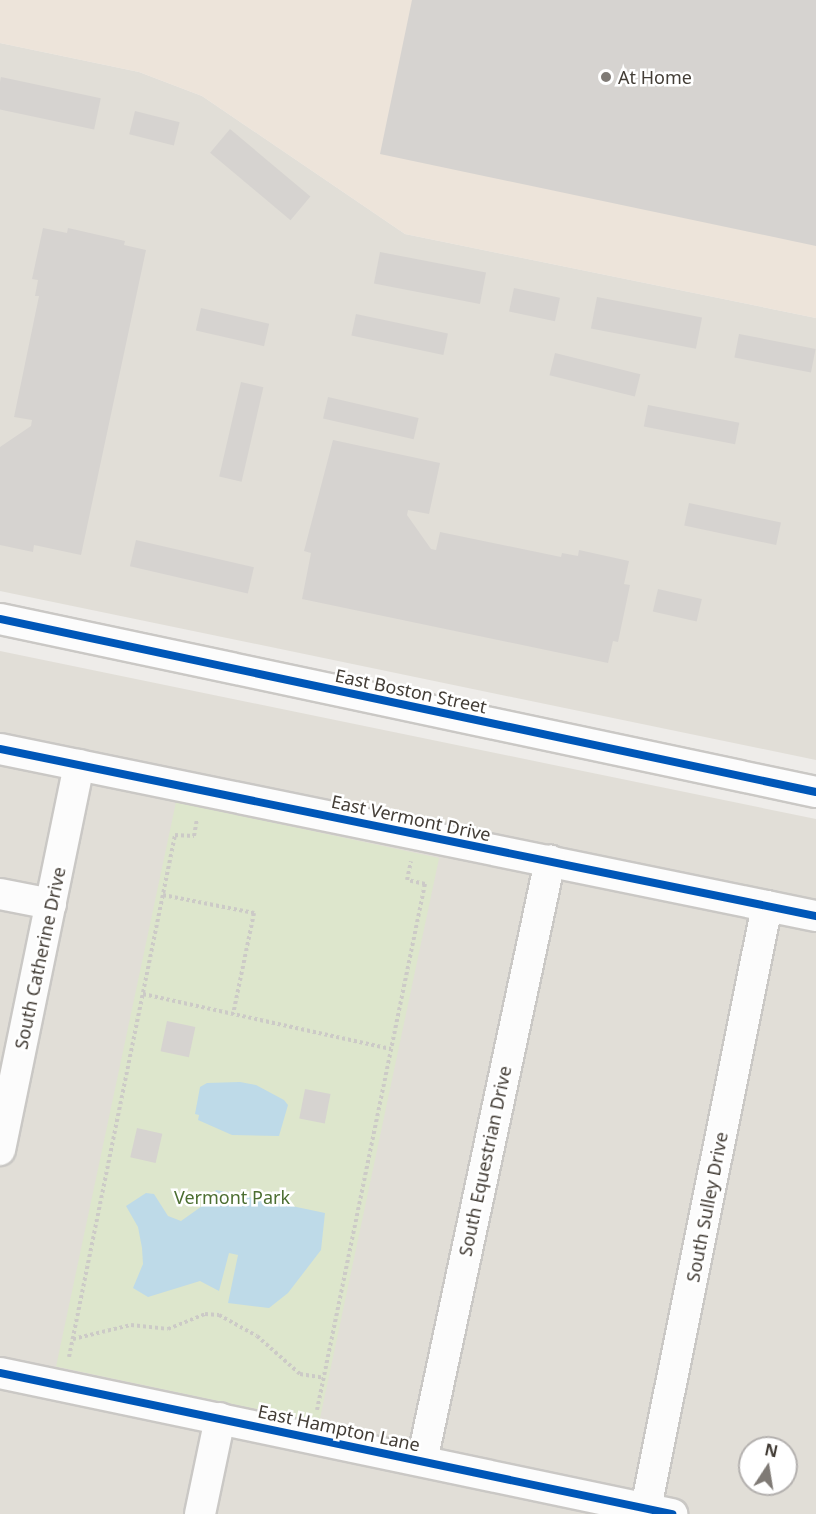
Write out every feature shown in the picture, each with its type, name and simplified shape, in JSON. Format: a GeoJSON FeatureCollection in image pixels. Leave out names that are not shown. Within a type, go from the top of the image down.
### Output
{"type":"FeatureCollection","features":[{"type":"Feature","properties":{"kind":"street","name":"East Boston Street"},"geometry":{"type":"LineString","coordinates":[[0,619],[816,792]]}},
{"type":"Feature","properties":{"kind":"street","name":"East Vermont Drive"},"geometry":{"type":"LineString","coordinates":[[0,749],[816,916]]}},
{"type":"Feature","properties":{"kind":"street","name":"South Catherine Drive"},"geometry":{"type":"LineString","coordinates":[[2,1134],[79,765]]}},
{"type":"Feature","properties":{"kind":"street","name":"South Equestrian Drive"},"geometry":{"type":"LineString","coordinates":[[422,1461],[550,861]]}},
{"type":"Feature","properties":{"kind":"street"},"geometry":{"type":"LineString","coordinates":[[0,894],[51,904]]}},
{"type":"Feature","properties":{"kind":"street","name":"South Sulley Drive"},"geometry":{"type":"LineString","coordinates":[[659,1511],[767,906]]}},
{"type":"Feature","properties":{"kind":"street","name":"East Hampton Lane"},"geometry":{"type":"LineString","coordinates":[[0,1373],[659,1511]]}},
{"type":"Feature","properties":{"kind":"street"},"geometry":{"type":"LineString","coordinates":[[200,1514],[220,1418]]}},
{"type":"Feature","properties":{"kind":"path"},"geometry":{"type":"LineString","coordinates":[[67,1367],[175,835],[194,836],[198,816]]}},
{"type":"Feature","properties":{"kind":"path"},"geometry":{"type":"LineString","coordinates":[[305,1409],[316,1411],[324,1378],[425,884],[407,880],[411,861]]}},
{"type":"Feature","properties":{"kind":"path"},"geometry":{"type":"LineString","coordinates":[[163,895],[254,914],[233,1014]]}},
{"type":"Feature","properties":{"kind":"path"},"geometry":{"type":"LineString","coordinates":[[143,994],[392,1049]]}},
{"type":"Feature","properties":{"kind":"path"},"geometry":{"type":"LineString","coordinates":[[73,1339],[131,1325],[168,1329],[205,1314],[219,1315],[257,1336],[300,1374],[324,1378]]}},
{"type":"Feature","properties":{"kind":"shaded area"},"geometry":{"type":"Polygon","coordinates":[[[0,0],[816,0],[816,318],[405,234],[202,96],[139,72],[0,43],[0,0]]]}},
{"type":"Feature","properties":{"kind":"shaded area"},"geometry":{"type":"Polygon","coordinates":[[[0,43],[139,72],[202,96],[405,234],[816,318],[816,760],[0,591],[0,43]]]}},
{"type":"Feature","properties":{"kind":"shaded area"},"geometry":{"type":"Polygon","coordinates":[[[0,651],[816,819],[816,1514],[0,1514],[0,651]]]}},
{"type":"Feature","properties":{"kind":"green space","name":"Vermont Park"},"geometry":{"type":"Polygon","coordinates":[[[176,802],[439,858],[319,1422],[56,1366],[176,802]]]}},
{"type":"Feature","properties":{"kind":"water"},"geometry":{"type":"Polygon","coordinates":[[[240,1082],[256,1085],[284,1100],[288,1105],[279,1136],[232,1135],[198,1120],[199,1115],[195,1114],[200,1087],[207,1083],[240,1082]]]}},
{"type":"Feature","properties":{"kind":"water"},"geometry":{"type":"Polygon","coordinates":[[[216,1190],[325,1213],[321,1250],[288,1293],[269,1308],[228,1303],[238,1255],[229,1253],[219,1291],[200,1281],[148,1297],[133,1288],[143,1264],[142,1248],[138,1227],[126,1206],[146,1193],[154,1194],[168,1216],[181,1221],[212,1199],[216,1190]]]}},
{"type":"Feature","properties":{"kind":"building","name":"At Home"},"geometry":{"type":"Polygon","coordinates":[[[412,0],[816,0],[816,246],[380,154],[412,0]]]}},
{"type":"Feature","properties":{"kind":"building"},"geometry":{"type":"Polygon","coordinates":[[[1,77],[101,98],[94,130],[0,110],[1,77]]]}},
{"type":"Feature","properties":{"kind":"building"},"geometry":{"type":"Polygon","coordinates":[[[135,111],[180,122],[174,145],[129,134],[135,111]]]}},
{"type":"Feature","properties":{"kind":"building"},"geometry":{"type":"Polygon","coordinates":[[[230,129],[310,196],[291,220],[210,153],[230,129]]]}},
{"type":"Feature","properties":{"kind":"building"},"geometry":{"type":"Polygon","coordinates":[[[43,228],[67,233],[68,228],[125,241],[124,245],[146,250],[81,555],[34,545],[33,552],[0,545],[0,447],[31,426],[32,420],[14,417],[39,296],[35,296],[38,280],[32,279],[43,228]]]}},
{"type":"Feature","properties":{"kind":"building"},"geometry":{"type":"Polygon","coordinates":[[[380,252],[486,273],[480,304],[374,283],[380,252]]]}},
{"type":"Feature","properties":{"kind":"building"},"geometry":{"type":"Polygon","coordinates":[[[514,288],[560,298],[555,321],[509,311],[514,288]]]}},
{"type":"Feature","properties":{"kind":"building"},"geometry":{"type":"Polygon","coordinates":[[[597,297],[702,317],[696,349],[591,328],[597,297]]]}},
{"type":"Feature","properties":{"kind":"building"},"geometry":{"type":"Polygon","coordinates":[[[201,308],[269,324],[264,346],[196,330],[201,308]]]}},
{"type":"Feature","properties":{"kind":"building"},"geometry":{"type":"Polygon","coordinates":[[[356,314],[448,334],[443,355],[351,336],[356,314]]]}},
{"type":"Feature","properties":{"kind":"building"},"geometry":{"type":"Polygon","coordinates":[[[739,334],[816,349],[811,372],[734,358],[739,334]]]}},
{"type":"Feature","properties":{"kind":"building"},"geometry":{"type":"Polygon","coordinates":[[[555,353],[640,374],[635,397],[549,375],[555,353]]]}},
{"type":"Feature","properties":{"kind":"building"},"geometry":{"type":"Polygon","coordinates":[[[241,382],[263,387],[242,482],[219,477],[241,382]]]}},
{"type":"Feature","properties":{"kind":"building"},"geometry":{"type":"Polygon","coordinates":[[[328,397],[419,418],[414,439],[323,418],[328,397]]]}},
{"type":"Feature","properties":{"kind":"building"},"geometry":{"type":"Polygon","coordinates":[[[648,405],[739,423],[735,444],[644,427],[648,405]]]}},
{"type":"Feature","properties":{"kind":"building"},"geometry":{"type":"Polygon","coordinates":[[[333,440],[440,463],[429,514],[408,510],[407,515],[431,549],[436,550],[440,532],[561,557],[562,553],[578,556],[579,550],[629,561],[624,584],[630,585],[618,642],[613,641],[608,663],[302,599],[311,553],[304,551],[333,440]]]}},
{"type":"Feature","properties":{"kind":"building"},"geometry":{"type":"Polygon","coordinates":[[[689,503],[781,523],[776,545],[684,525],[689,503]]]}},
{"type":"Feature","properties":{"kind":"building"},"geometry":{"type":"Polygon","coordinates":[[[136,540],[254,567],[248,594],[130,566],[136,540]]]}},
{"type":"Feature","properties":{"kind":"building"},"geometry":{"type":"Polygon","coordinates":[[[658,589],[702,599],[697,622],[653,611],[658,589]]]}},
{"type":"Feature","properties":{"kind":"building"},"geometry":{"type":"Polygon","coordinates":[[[167,1021],[195,1027],[189,1057],[161,1051],[167,1021]]]}},
{"type":"Feature","properties":{"kind":"building"},"geometry":{"type":"Polygon","coordinates":[[[305,1089],[331,1094],[325,1123],[299,1118],[305,1089]]]}},
{"type":"Feature","properties":{"kind":"building"},"geometry":{"type":"Polygon","coordinates":[[[137,1128],[162,1134],[156,1163],[130,1157],[137,1128]]]}},
{"type":"Feature","properties":{"kind":"cycle path"},"geometry":{"type":"LineString","coordinates":[[0,619],[816,792]]}},
{"type":"Feature","properties":{"kind":"cycle path"},"geometry":{"type":"LineString","coordinates":[[0,749],[816,916]]}},
{"type":"Feature","properties":{"kind":"cycle path"},"geometry":{"type":"LineString","coordinates":[[0,1373],[672,1514]]}},
{"type":"Feature","properties":{"kind":"place","name":"At Home"},"geometry":{"type":"Point","coordinates":[606,77]}}]}
